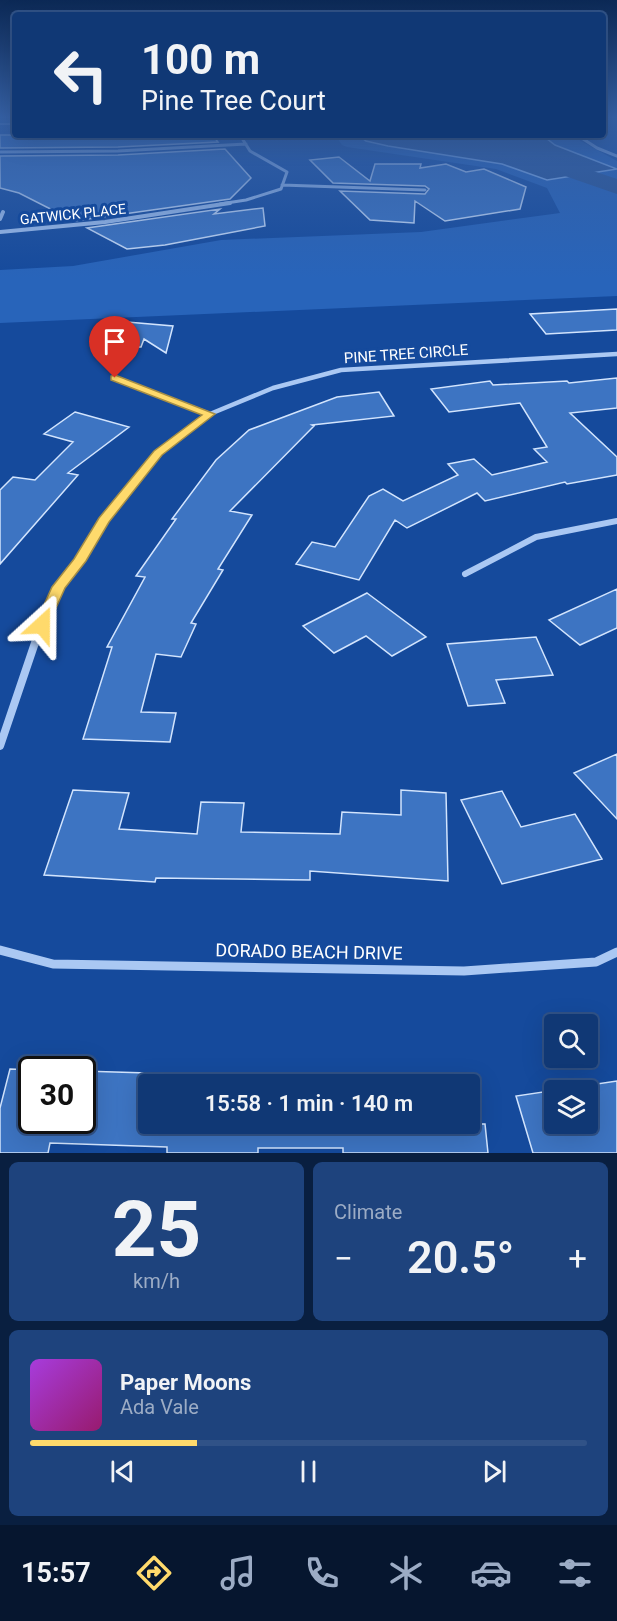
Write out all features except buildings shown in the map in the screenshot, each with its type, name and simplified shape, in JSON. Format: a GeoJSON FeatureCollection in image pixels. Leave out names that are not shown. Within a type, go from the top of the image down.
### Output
{"type":"FeatureCollection","features":[{"type":"Feature","properties":{"kind":"street"},"geometry":{"type":"LineString","coordinates":[[287,172],[282,185],[424,190]]}},
{"type":"Feature","properties":{"kind":"street","name":"GATWICK PLACE"},"geometry":{"type":"LineString","coordinates":[[0,232],[105,222],[246,200],[272,193],[282,185]]}},
{"type":"Feature","properties":{"kind":"street"},"geometry":{"type":"LineString","coordinates":[[0,219],[3,212]]}},
{"type":"Feature","properties":{"kind":"street","name":"PINE TREE CIRCLE"},"geometry":{"type":"LineString","coordinates":[[0,746],[33,644],[59,587],[80,561],[104,520],[158,453],[210,414],[273,388],[303,378],[341,370],[617,354]]}},
{"type":"Feature","properties":{"kind":"street"},"geometry":{"type":"LineString","coordinates":[[115,378],[210,414]]}},
{"type":"Feature","properties":{"kind":"street"},"geometry":{"type":"LineString","coordinates":[[465,574],[536,537],[617,521]]}},
{"type":"Feature","properties":{"kind":"street","name":"DORADO BEACH DRIVE"},"geometry":{"type":"LineString","coordinates":[[0,950],[53,964],[464,971],[596,962],[617,952]]}},
{"type":"Feature","properties":{"kind":"shaded area"},"geometry":{"type":"Polygon","coordinates":[[[504,172],[617,172],[617,296],[0,323],[0,270],[73,266],[221,240],[421,232],[560,213],[547,188],[504,172]]]}},
{"type":"Feature","properties":{"kind":"shaded area"},"geometry":{"type":"Polygon","coordinates":[[[524,172],[599,172],[547,180],[524,172]]]}},
{"type":"Feature","properties":{"kind":"waterway"},"geometry":{"type":"LineString","coordinates":[[573,172],[617,187]]}},
{"type":"Feature","properties":{"kind":"route"},"geometry":{"type":"LineString","coordinates":[[42,625],[59,587],[80,561],[104,520],[158,453],[181,433],[210,414],[115,378]]}}]}
